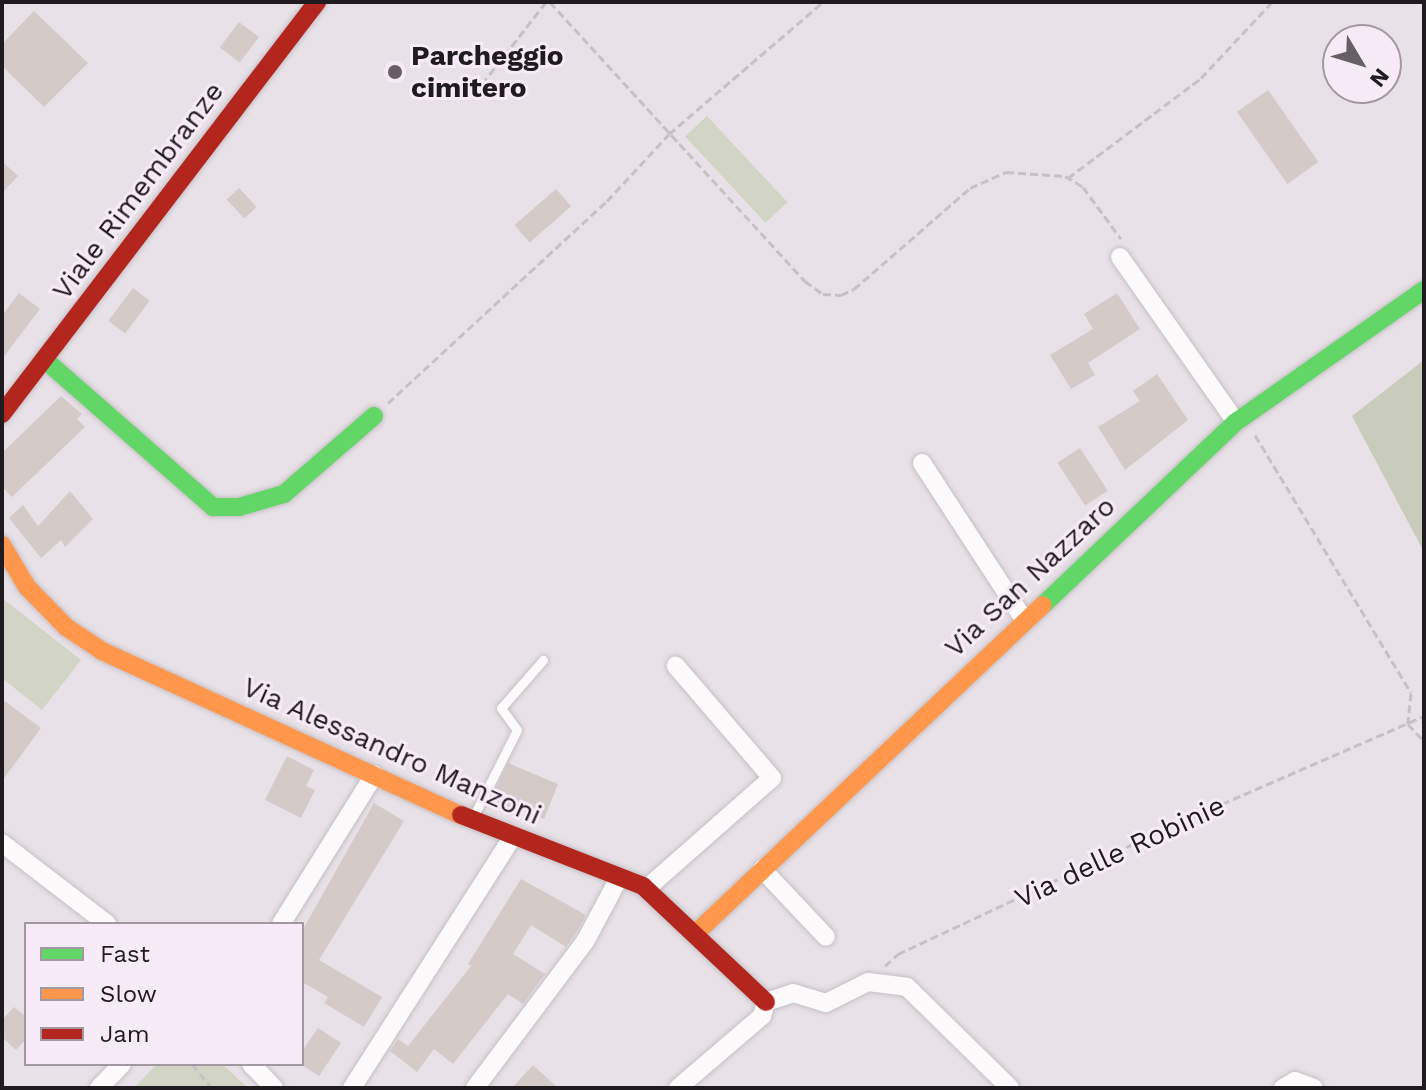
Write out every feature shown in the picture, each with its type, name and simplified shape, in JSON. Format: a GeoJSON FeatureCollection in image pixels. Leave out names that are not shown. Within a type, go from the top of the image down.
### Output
{"type":"FeatureCollection","features":[{"type":"Feature","properties":{"kind":"street","name":"Viale Rimembranze"},"geometry":{"type":"LineString","coordinates":[[2,414],[317,2]]}},
{"type":"Feature","properties":{"kind":"street"},"geometry":{"type":"LineString","coordinates":[[1125,254],[1241,419]]}},
{"type":"Feature","properties":{"kind":"street","name":"Via San Nazzaro"},"geometry":{"type":"LineString","coordinates":[[696,933],[1241,419],[1424,290]]}},
{"type":"Feature","properties":{"kind":"street"},"geometry":{"type":"LineString","coordinates":[[44,359],[213,507],[239,507],[284,494],[374,416]]}},
{"type":"Feature","properties":{"kind":"street"},"geometry":{"type":"LineString","coordinates":[[922,463],[1025,621]]}},
{"type":"Feature","properties":{"kind":"street","name":"Via Alessandro Manzoni"},"geometry":{"type":"LineString","coordinates":[[2,545],[27,587],[66,627],[102,651],[512,838],[646,889],[766,1002]]}},
{"type":"Feature","properties":{"kind":"street"},"geometry":{"type":"LineString","coordinates":[[646,889],[772,778],[676,666]]}},
{"type":"Feature","properties":{"kind":"street"},"geometry":{"type":"LineString","coordinates":[[282,922],[374,775]]}},
{"type":"Feature","properties":{"kind":"street"},"geometry":{"type":"LineString","coordinates":[[352,1088],[512,838]]}},
{"type":"Feature","properties":{"kind":"street"},"geometry":{"type":"LineString","coordinates":[[2,843],[104,922]]}},
{"type":"Feature","properties":{"kind":"street"},"geometry":{"type":"LineString","coordinates":[[762,869],[826,937]]}},
{"type":"Feature","properties":{"kind":"street"},"geometry":{"type":"LineString","coordinates":[[475,1088],[586,940],[619,878]]}},
{"type":"Feature","properties":{"kind":"street"},"geometry":{"type":"LineString","coordinates":[[678,1088],[762,1016],[766,1002],[793,993],[826,1003],[868,982],[907,987],[1010,1088]]}},
{"type":"Feature","properties":{"kind":"street"},"geometry":{"type":"LineString","coordinates":[[99,1088],[120,1066]]}},
{"type":"Feature","properties":{"kind":"street"},"geometry":{"type":"LineString","coordinates":[[253,1066],[274,1088]]}},
{"type":"Feature","properties":{"kind":"street"},"geometry":{"type":"LineString","coordinates":[[1283,1088],[1295,1081],[1314,1088]]}},
{"type":"Feature","properties":{"kind":"lane"},"geometry":{"type":"LineString","coordinates":[[472,820],[517,730],[501,708],[543,660]]}},
{"type":"Feature","properties":{"kind":"path"},"geometry":{"type":"LineString","coordinates":[[482,84],[548,2],[669,134],[823,294],[854,289],[988,176],[1041,172],[1068,178],[1083,187],[1125,254]]}},
{"type":"Feature","properties":{"kind":"path"},"geometry":{"type":"LineString","coordinates":[[374,416],[607,201],[669,134],[823,2]]}},
{"type":"Feature","properties":{"kind":"path"},"geometry":{"type":"LineString","coordinates":[[1068,178],[1201,78],[1272,2]]}},
{"type":"Feature","properties":{"kind":"path"},"geometry":{"type":"LineString","coordinates":[[1241,419],[1411,693],[1408,724],[1424,741]]}},
{"type":"Feature","properties":{"kind":"path","name":"Via delle Robinie"},"geometry":{"type":"LineString","coordinates":[[868,982],[898,954],[1424,716]]}},
{"type":"Feature","properties":{"kind":"path"},"geometry":{"type":"LineString","coordinates":[[194,1066],[212,1088]]}},
{"type":"Feature","properties":{"kind":"shaded area"},"geometry":{"type":"Polygon","coordinates":[[[707,116],[787,202],[766,223],[685,136],[707,116]]]}},
{"type":"Feature","properties":{"kind":"shaded area"},"geometry":{"type":"Polygon","coordinates":[[[2,598],[81,660],[42,710],[2,678],[2,598]]]}},
{"type":"Feature","properties":{"kind":"shaded area"},"geometry":{"type":"Polygon","coordinates":[[[155,1066],[224,1066],[248,1088],[134,1088],[155,1066]]]}},
{"type":"Feature","properties":{"kind":"green space"},"geometry":{"type":"Polygon","coordinates":[[[1424,360],[1424,552],[1352,416],[1424,360]]]}},
{"type":"Feature","properties":{"kind":"building"},"geometry":{"type":"Polygon","coordinates":[[[34,11],[88,63],[44,107],[2,66],[2,44],[34,11]]]}},
{"type":"Feature","properties":{"kind":"building"},"geometry":{"type":"Polygon","coordinates":[[[239,22],[259,37],[240,63],[220,48],[239,22]]]}},
{"type":"Feature","properties":{"kind":"building"},"geometry":{"type":"Polygon","coordinates":[[[1268,90],[1318,162],[1287,184],[1237,112],[1268,90]]]}},
{"type":"Feature","properties":{"kind":"building"},"geometry":{"type":"Polygon","coordinates":[[[2,161],[18,176],[2,193],[2,161]]]}},
{"type":"Feature","properties":{"kind":"building"},"geometry":{"type":"Polygon","coordinates":[[[239,188],[257,207],[244,219],[227,200],[239,188]]]}},
{"type":"Feature","properties":{"kind":"building"},"geometry":{"type":"Polygon","coordinates":[[[556,189],[571,206],[530,242],[514,225],[556,189]]]}},
{"type":"Feature","properties":{"kind":"building"},"geometry":{"type":"Polygon","coordinates":[[[133,288],[150,301],[125,333],[108,321],[133,288]]]}},
{"type":"Feature","properties":{"kind":"building"},"geometry":{"type":"Polygon","coordinates":[[[19,293],[40,309],[2,359],[2,316],[19,293]]]}},
{"type":"Feature","properties":{"kind":"building"},"geometry":{"type":"Polygon","coordinates":[[[1117,293],[1140,329],[1088,363],[1095,375],[1071,389],[1050,355],[1093,329],[1084,314],[1117,293]]]}},
{"type":"Feature","properties":{"kind":"building"},"geometry":{"type":"Polygon","coordinates":[[[1157,374],[1188,420],[1125,470],[1098,427],[1140,401],[1133,391],[1157,374]]]}},
{"type":"Feature","properties":{"kind":"building"},"geometry":{"type":"Polygon","coordinates":[[[61,396],[82,414],[77,419],[85,427],[12,497],[2,487],[2,453],[61,396]]]}},
{"type":"Feature","properties":{"kind":"building"},"geometry":{"type":"Polygon","coordinates":[[[1080,448],[1108,491],[1085,505],[1057,463],[1080,448]]]}},
{"type":"Feature","properties":{"kind":"building"},"geometry":{"type":"Polygon","coordinates":[[[70,491],[93,519],[65,547],[61,540],[41,558],[9,518],[23,505],[38,526],[70,491]]]}},
{"type":"Feature","properties":{"kind":"building"},"geometry":{"type":"Polygon","coordinates":[[[2,699],[41,728],[2,781],[2,699]]]}},
{"type":"Feature","properties":{"kind":"building"},"geometry":{"type":"Polygon","coordinates":[[[287,756],[314,770],[306,786],[315,790],[301,818],[265,800],[287,756]]]}},
{"type":"Feature","properties":{"kind":"building"},"geometry":{"type":"Polygon","coordinates":[[[508,763],[558,784],[544,819],[523,810],[519,818],[488,805],[508,763]]]}},
{"type":"Feature","properties":{"kind":"building"},"geometry":{"type":"Polygon","coordinates":[[[374,803],[404,821],[319,960],[382,997],[364,1027],[324,1003],[328,997],[304,983],[304,927],[374,803]]]}},
{"type":"Feature","properties":{"kind":"building"},"geometry":{"type":"Polygon","coordinates":[[[521,879],[586,915],[566,947],[531,925],[513,954],[545,974],[523,1004],[508,994],[453,1064],[434,1049],[417,1072],[390,1051],[398,1039],[408,1046],[471,966],[468,964],[521,879]]]}},
{"type":"Feature","properties":{"kind":"building"},"geometry":{"type":"Polygon","coordinates":[[[14,1007],[24,1015],[24,1041],[16,1050],[2,1037],[2,1020],[14,1007]]]}},
{"type":"Feature","properties":{"kind":"building"},"geometry":{"type":"Polygon","coordinates":[[[318,1028],[341,1043],[319,1076],[304,1066],[304,1048],[318,1028]]]}},
{"type":"Feature","properties":{"kind":"building"},"geometry":{"type":"Polygon","coordinates":[[[533,1065],[558,1088],[512,1088],[533,1065]]]}},
{"type":"Feature","properties":{"kind":"traffic: fast"},"geometry":{"type":"LineString","coordinates":[[1043,605],[1236,422],[1424,290]]}},
{"type":"Feature","properties":{"kind":"traffic: fast"},"geometry":{"type":"LineString","coordinates":[[44,359],[213,507],[239,507],[284,494],[374,416]]}},
{"type":"Feature","properties":{"kind":"traffic: slow"},"geometry":{"type":"LineString","coordinates":[[2,545],[27,587],[66,627],[102,651],[461,815]]}},
{"type":"Feature","properties":{"kind":"traffic: slow"},"geometry":{"type":"LineString","coordinates":[[696,933],[1043,605]]}},
{"type":"Feature","properties":{"kind":"traffic: jam"},"geometry":{"type":"LineString","coordinates":[[2,414],[317,2]]}},
{"type":"Feature","properties":{"kind":"traffic: jam"},"geometry":{"type":"LineString","coordinates":[[461,815],[643,886],[766,1002]]}},
{"type":"Feature","properties":{"kind":"place","name":"Parcheggio cimitero"},"geometry":{"type":"Point","coordinates":[395,72]}}]}
